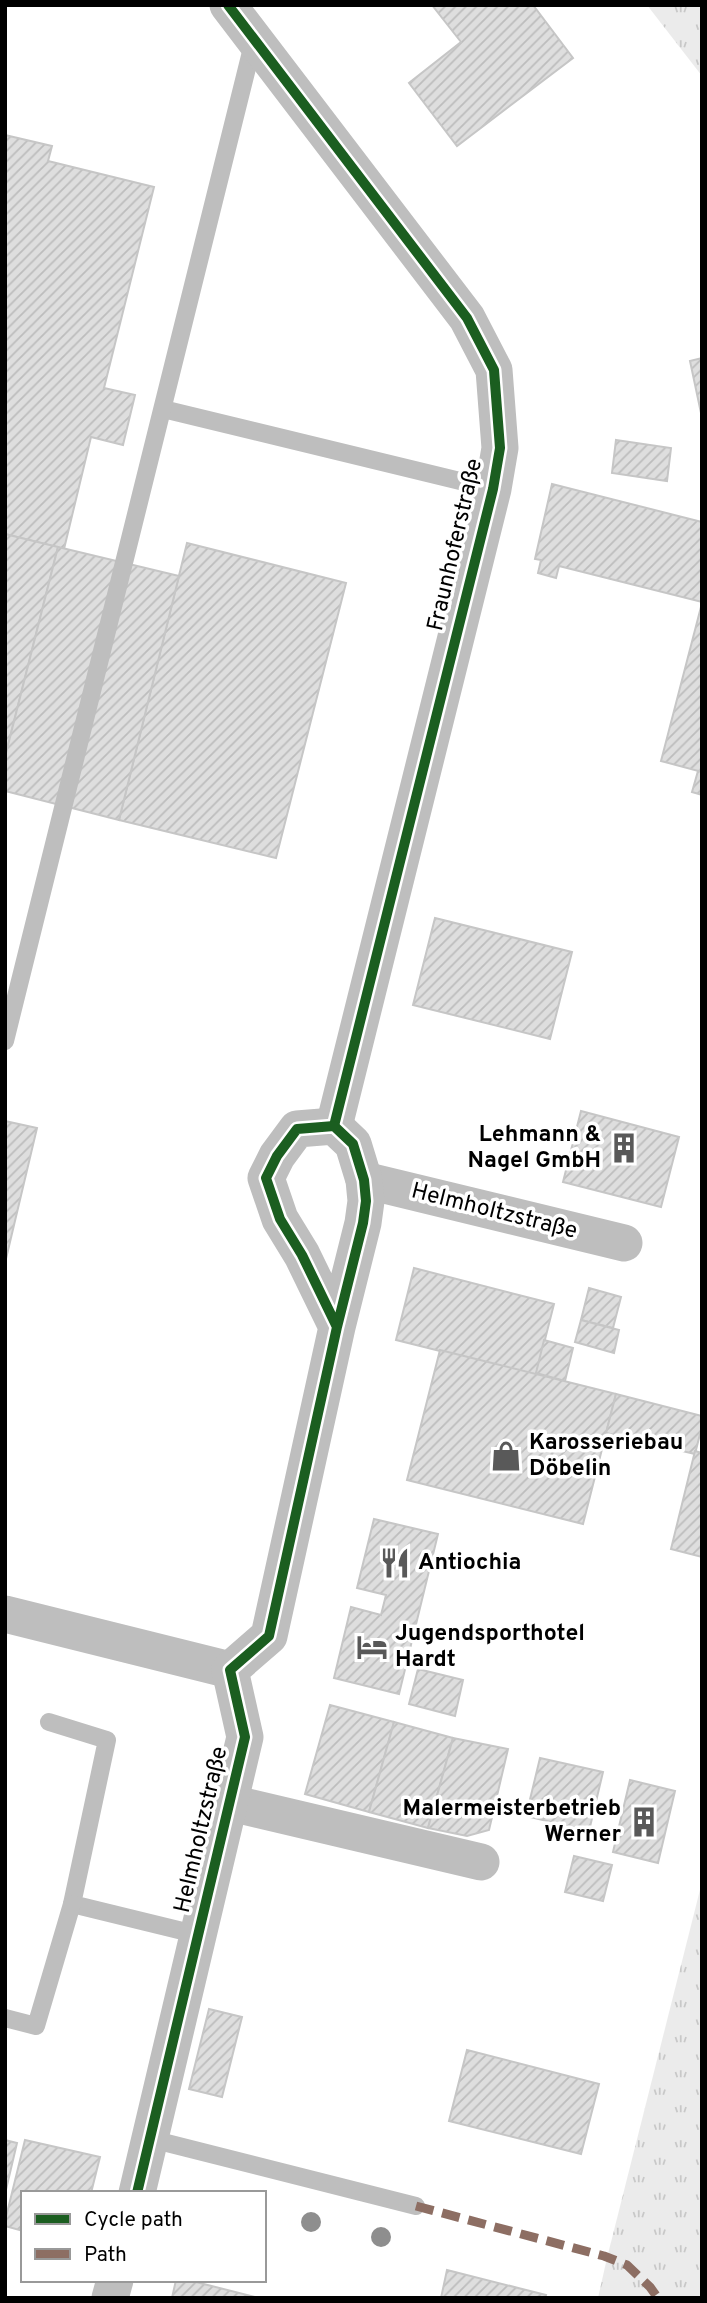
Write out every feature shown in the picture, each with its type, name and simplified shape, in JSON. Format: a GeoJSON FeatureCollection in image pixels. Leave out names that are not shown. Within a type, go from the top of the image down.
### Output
{"type":"FeatureCollection","features":[{"type":"Feature","properties":{"kind":"street","name":"Fraunhoferstraße"},"geometry":{"type":"LineString","coordinates":[[228,5],[467,318],[494,369],[500,448],[493,489],[334,1126]]}},
{"type":"Feature","properties":{"kind":"street"},"geometry":{"type":"LineString","coordinates":[[5,1614],[230,1670],[269,1636],[366,1200],[364,1180],[353,1144],[334,1126],[297,1129],[277,1156],[266,1178],[280,1219],[302,1255],[337,1327]]}},
{"type":"Feature","properties":{"kind":"street","name":"Helmholtzstraße"},"geometry":{"type":"LineString","coordinates":[[364,1180],[624,1243]]}},
{"type":"Feature","properties":{"kind":"street","name":"Helmholtzstraße"},"geometry":{"type":"LineString","coordinates":[[138,2191],[245,1737],[230,1670]]}},
{"type":"Feature","properties":{"kind":"street","name":"Helmholtzstraße"},"geometry":{"type":"LineString","coordinates":[[230,1803],[481,1862]]}},
{"type":"Feature","properties":{"kind":"lane"},"geometry":{"type":"LineString","coordinates":[[5,1041],[254,40]]}},
{"type":"Feature","properties":{"kind":"lane"},"geometry":{"type":"LineString","coordinates":[[163,409],[493,489]]}},
{"type":"Feature","properties":{"kind":"lane"},"geometry":{"type":"LineString","coordinates":[[5,2018],[36,2025],[72,1904],[107,1740],[49,1722]]}},
{"type":"Feature","properties":{"kind":"lane"},"geometry":{"type":"LineString","coordinates":[[72,1904],[199,1935]]}},
{"type":"Feature","properties":{"kind":"lane"},"geometry":{"type":"LineString","coordinates":[[151,2139],[416,2206]]}},
{"type":"Feature","properties":{"kind":"green space"},"geometry":{"type":"Polygon","coordinates":[[[647,5],[700,5],[702,76],[647,5]]]}},
{"type":"Feature","properties":{"kind":"green space"},"geometry":{"type":"Polygon","coordinates":[[[702,1882],[702,2298],[598,2298],[607,2258],[702,1882]]]}},
{"type":"Feature","properties":{"kind":"building"},"geometry":{"type":"Polygon","coordinates":[[[432,5],[533,5],[573,58],[457,146],[409,83],[461,42],[432,5]]]}},
{"type":"Feature","properties":{"kind":"building"},"geometry":{"type":"Polygon","coordinates":[[[5,135],[52,146],[48,161],[154,187],[104,388],[135,395],[123,445],[91,437],[64,549],[5,534],[5,135]]]}},
{"type":"Feature","properties":{"kind":"building"},"geometry":{"type":"Polygon","coordinates":[[[702,358],[702,413],[701,413],[690,361],[702,358]]]}},
{"type":"Feature","properties":{"kind":"building"},"geometry":{"type":"Polygon","coordinates":[[[616,440],[671,448],[667,481],[612,473],[616,440]]]}},
{"type":"Feature","properties":{"kind":"building"},"geometry":{"type":"Polygon","coordinates":[[[552,484],[702,522],[702,602],[559,566],[556,578],[538,573],[541,560],[535,559],[552,484]]]}},
{"type":"Feature","properties":{"kind":"building"},"geometry":{"type":"Polygon","coordinates":[[[5,534],[58,547],[5,757],[5,534]]]}},
{"type":"Feature","properties":{"kind":"building"},"geometry":{"type":"Polygon","coordinates":[[[187,543],[346,583],[276,858],[119,820],[187,543]]]}},
{"type":"Feature","properties":{"kind":"building"},"geometry":{"type":"Polygon","coordinates":[[[58,547],[179,576],[119,820],[5,791],[5,757],[58,547]]]}},
{"type":"Feature","properties":{"kind":"building"},"geometry":{"type":"Polygon","coordinates":[[[702,603],[702,772],[661,761],[702,603]]]}},
{"type":"Feature","properties":{"kind":"building"},"geometry":{"type":"Polygon","coordinates":[[[698,771],[702,772],[702,795],[692,792],[698,771]]]}},
{"type":"Feature","properties":{"kind":"building"},"geometry":{"type":"Polygon","coordinates":[[[435,918],[572,952],[550,1039],[413,1005],[435,918]]]}},
{"type":"Feature","properties":{"kind":"building","name":"Lehmann & Nagel GmbH"},"geometry":{"type":"Polygon","coordinates":[[[581,1111],[679,1137],[661,1207],[563,1182],[581,1111]]]}},
{"type":"Feature","properties":{"kind":"building"},"geometry":{"type":"Polygon","coordinates":[[[5,1121],[37,1128],[5,1263],[5,1121]]]}},
{"type":"Feature","properties":{"kind":"building"},"geometry":{"type":"Polygon","coordinates":[[[414,1268],[554,1304],[536,1375],[396,1340],[414,1268]]]}},
{"type":"Feature","properties":{"kind":"building"},"geometry":{"type":"Polygon","coordinates":[[[589,1288],[621,1297],[613,1328],[581,1320],[589,1288]]]}},
{"type":"Feature","properties":{"kind":"building"},"geometry":{"type":"Polygon","coordinates":[[[581,1320],[619,1330],[614,1353],[575,1342],[581,1320]]]}},
{"type":"Feature","properties":{"kind":"building"},"geometry":{"type":"Polygon","coordinates":[[[544,1340],[573,1348],[565,1381],[536,1373],[544,1340]]]}},
{"type":"Feature","properties":{"kind":"building","name":"Karosseriebau Döbelin"},"geometry":{"type":"Polygon","coordinates":[[[440,1350],[616,1394],[583,1524],[407,1480],[440,1350]]]}},
{"type":"Feature","properties":{"kind":"building"},"geometry":{"type":"Polygon","coordinates":[[[616,1394],[702,1416],[695,1454],[606,1433],[616,1394]]]}},
{"type":"Feature","properties":{"kind":"building"},"geometry":{"type":"Polygon","coordinates":[[[695,1451],[702,1453],[702,1557],[671,1549],[695,1451]]]}},
{"type":"Feature","properties":{"kind":"building"},"geometry":{"type":"Polygon","coordinates":[[[374,1519],[438,1534],[399,1694],[334,1678],[351,1607],[381,1615],[386,1595],[357,1588],[374,1519]]]}},
{"type":"Feature","properties":{"kind":"building"},"geometry":{"type":"Polygon","coordinates":[[[418,1669],[463,1680],[455,1716],[409,1704],[418,1669]]]}},
{"type":"Feature","properties":{"kind":"building"},"geometry":{"type":"Polygon","coordinates":[[[330,1705],[394,1722],[369,1812],[305,1794],[330,1705]]]}},
{"type":"Feature","properties":{"kind":"building"},"geometry":{"type":"Polygon","coordinates":[[[394,1722],[453,1738],[428,1828],[369,1812],[394,1722]]]}},
{"type":"Feature","properties":{"kind":"building"},"geometry":{"type":"Polygon","coordinates":[[[453,1738],[508,1749],[489,1830],[467,1836],[428,1828],[453,1738]]]}},
{"type":"Feature","properties":{"kind":"building"},"geometry":{"type":"Polygon","coordinates":[[[540,1758],[603,1772],[589,1831],[526,1816],[540,1758]]]}},
{"type":"Feature","properties":{"kind":"building","name":"Malermeisterbetrieb Werner"},"geometry":{"type":"Polygon","coordinates":[[[630,1780],[675,1791],[658,1863],[613,1852],[630,1780]]]}},
{"type":"Feature","properties":{"kind":"building"},"geometry":{"type":"Polygon","coordinates":[[[574,1856],[612,1865],[603,1901],[565,1892],[574,1856]]]}},
{"type":"Feature","properties":{"kind":"building"},"geometry":{"type":"Polygon","coordinates":[[[209,2009],[242,2017],[222,2097],[189,2089],[209,2009]]]}},
{"type":"Feature","properties":{"kind":"building"},"geometry":{"type":"Polygon","coordinates":[[[467,2050],[599,2084],[581,2154],[449,2121],[467,2050]]]}},
{"type":"Feature","properties":{"kind":"building"},"geometry":{"type":"Polygon","coordinates":[[[5,2140],[17,2143],[5,2194],[5,2140]]]}},
{"type":"Feature","properties":{"kind":"building"},"geometry":{"type":"Polygon","coordinates":[[[25,2140],[100,2157],[92,2191],[21,2191],[21,2230],[5,2226],[25,2140]]]}},
{"type":"Feature","properties":{"kind":"building"},"geometry":{"type":"Polygon","coordinates":[[[447,2270],[546,2295],[545,2298],[441,2298],[447,2270]]]}},
{"type":"Feature","properties":{"kind":"building"},"geometry":{"type":"Polygon","coordinates":[[[176,2282],[196,2282],[259,2298],[172,2298],[176,2282]]]}},
{"type":"Feature","properties":{"kind":"marked path"},"geometry":{"type":"LineString","coordinates":[[416,2206],[604,2256],[627,2265],[658,2298]]}},
{"type":"Feature","properties":{"kind":"cycle path"},"geometry":{"type":"LineString","coordinates":[[228,5],[467,318],[494,370],[500,448],[493,489],[334,1126]]}},
{"type":"Feature","properties":{"kind":"cycle path"},"geometry":{"type":"LineString","coordinates":[[334,1126],[353,1144],[364,1180],[366,1201],[363,1223],[337,1327],[302,1255],[280,1219],[266,1178],[277,1156],[297,1129],[334,1126]]}},
{"type":"Feature","properties":{"kind":"cycle path"},"geometry":{"type":"LineString","coordinates":[[137,2191],[245,1737],[230,1670],[269,1636],[337,1327]]}},
{"type":"Feature","properties":{"kind":"place","name":"Lehmann & Nagel GmbH"},"geometry":{"type":"Point","coordinates":[624,1148]}},
{"type":"Feature","properties":{"kind":"place","name":"Karosseriebau Döbelin"},"geometry":{"type":"Point","coordinates":[506,1456]}},
{"type":"Feature","properties":{"kind":"place","name":"Antiochia"},"geometry":{"type":"Point","coordinates":[395,1563]}},
{"type":"Feature","properties":{"kind":"place","name":"Jugendsporthotel Hardt"},"geometry":{"type":"Point","coordinates":[372,1647]}},
{"type":"Feature","properties":{"kind":"place","name":"Malermeisterbetrieb Werner"},"geometry":{"type":"Point","coordinates":[644,1822]}}]}
